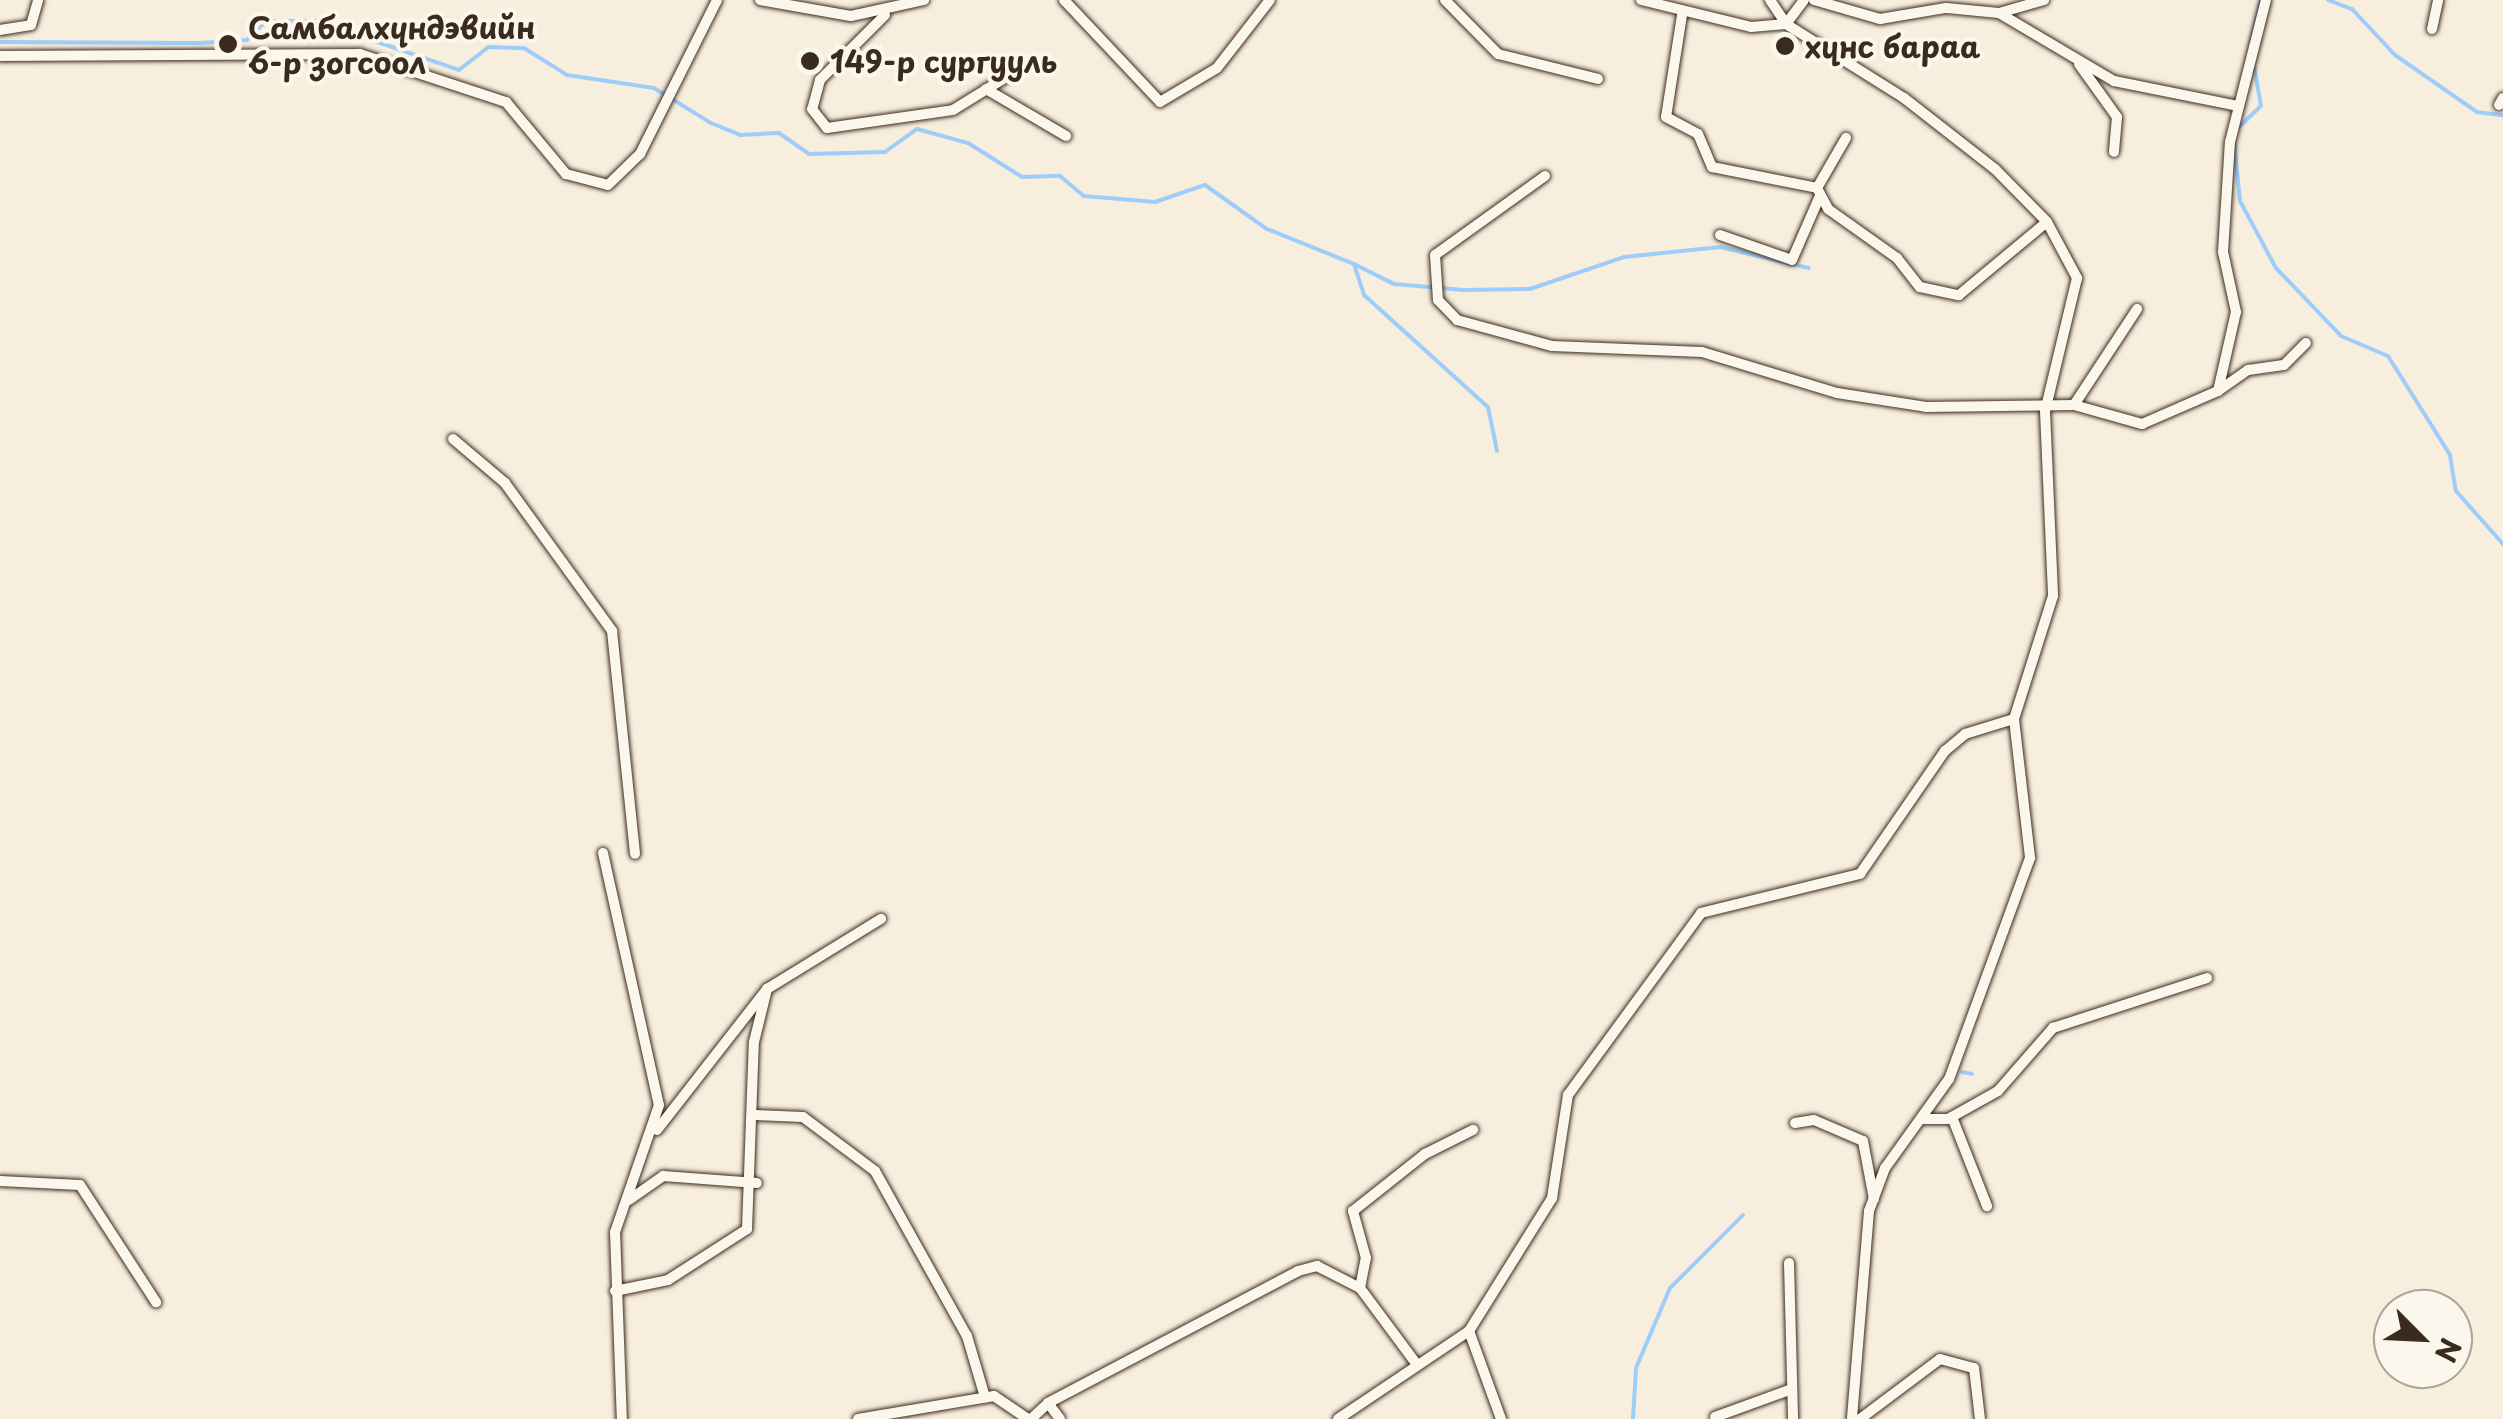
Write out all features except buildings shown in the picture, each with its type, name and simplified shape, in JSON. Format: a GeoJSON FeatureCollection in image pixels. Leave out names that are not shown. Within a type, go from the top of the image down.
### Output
{"type":"FeatureCollection","features":[{"type":"Feature","properties":{"kind":"street"},"geometry":{"type":"LineString","coordinates":[[0,30],[31,25],[38,0]]}},
{"type":"Feature","properties":{"kind":"street"},"geometry":{"type":"LineString","coordinates":[[0,56],[360,54],[506,102],[556,165],[596,186],[631,168],[717,0]]}},
{"type":"Feature","properties":{"kind":"street"},"geometry":{"type":"LineString","coordinates":[[760,0],[885,15]]}},
{"type":"Feature","properties":{"kind":"street"},"geometry":{"type":"LineString","coordinates":[[924,0],[885,15],[820,80],[812,109],[827,128],[953,110],[1008,76]]}},
{"type":"Feature","properties":{"kind":"street"},"geometry":{"type":"LineString","coordinates":[[1064,0],[1160,102],[1216,68],[1270,0]]}},
{"type":"Feature","properties":{"kind":"street"},"geometry":{"type":"LineString","coordinates":[[1445,0],[1498,54],[1598,79]]}},
{"type":"Feature","properties":{"kind":"street"},"geometry":{"type":"LineString","coordinates":[[1641,0],[1682,15],[1786,24]]}},
{"type":"Feature","properties":{"kind":"street"},"geometry":{"type":"LineString","coordinates":[[1770,0],[1786,24],[1904,98],[2048,222],[2077,278],[2045,411],[2053,596],[2014,719],[2030,858],[1978,1011],[1923,1119],[1874,1199]]}},
{"type":"Feature","properties":{"kind":"street"},"geometry":{"type":"LineString","coordinates":[[1786,24],[1804,0]]}},
{"type":"Feature","properties":{"kind":"street"},"geometry":{"type":"LineString","coordinates":[[1814,0],[1880,19],[1915,12],[1999,13],[2044,0]]}},
{"type":"Feature","properties":{"kind":"street"},"geometry":{"type":"LineString","coordinates":[[1915,12],[1923,0]]}},
{"type":"Feature","properties":{"kind":"street"},"geometry":{"type":"LineString","coordinates":[[2218,391],[2236,312],[2223,252],[2238,106],[2266,0]]}},
{"type":"Feature","properties":{"kind":"street"},"geometry":{"type":"LineString","coordinates":[[2432,29],[2438,0]]}},
{"type":"Feature","properties":{"kind":"street"},"geometry":{"type":"LineString","coordinates":[[1999,13],[2144,92],[2238,106]]}},
{"type":"Feature","properties":{"kind":"street"},"geometry":{"type":"LineString","coordinates":[[1682,15],[1666,117],[1698,134],[1712,166],[1818,193],[1942,298],[1983,281],[2048,222]]}},
{"type":"Feature","properties":{"kind":"street"},"geometry":{"type":"LineString","coordinates":[[2065,48],[2109,101],[2114,152]]}},
{"type":"Feature","properties":{"kind":"street"},"geometry":{"type":"LineString","coordinates":[[986,89],[1066,136]]}},
{"type":"Feature","properties":{"kind":"street"},"geometry":{"type":"LineString","coordinates":[[1720,235],[1792,260],[1818,193],[1846,138]]}},
{"type":"Feature","properties":{"kind":"street"},"geometry":{"type":"LineString","coordinates":[[1545,176],[1460,230],[1431,263],[1435,285],[1457,320],[1552,346],[1702,352],[1837,392],[2045,411],[2074,405],[2142,424],[2218,391],[2248,370],[2284,365],[2306,343]]}},
{"type":"Feature","properties":{"kind":"street"},"geometry":{"type":"LineString","coordinates":[[2074,405],[2137,309]]}},
{"type":"Feature","properties":{"kind":"street"},"geometry":{"type":"LineString","coordinates":[[453,439],[506,483],[612,630],[635,854]]}},
{"type":"Feature","properties":{"kind":"street"},"geometry":{"type":"LineString","coordinates":[[1338,1419],[1415,1362],[1469,1331],[1552,1198],[1568,1095],[1701,913],[1860,874],[1945,751],[1965,734],[2014,719]]}},
{"type":"Feature","properties":{"kind":"street"},"geometry":{"type":"LineString","coordinates":[[604,853],[658,1105],[651,1140],[614,1232],[622,1419]]}},
{"type":"Feature","properties":{"kind":"street"},"geometry":{"type":"LineString","coordinates":[[651,1140],[766,989],[881,919]]}},
{"type":"Feature","properties":{"kind":"street"},"geometry":{"type":"LineString","coordinates":[[1923,1119],[1952,1117],[2006,1086],[2046,1033],[2208,978]]}},
{"type":"Feature","properties":{"kind":"street"},"geometry":{"type":"LineString","coordinates":[[615,1290],[668,1280],[720,1240],[734,1240],[747,1229],[766,989]]}},
{"type":"Feature","properties":{"kind":"street"},"geometry":{"type":"LineString","coordinates":[[754,1115],[803,1117],[874,1171],[967,1336],[986,1397]]}},
{"type":"Feature","properties":{"kind":"street"},"geometry":{"type":"LineString","coordinates":[[1952,1117],[1986,1206]]}},
{"type":"Feature","properties":{"kind":"street"},"geometry":{"type":"LineString","coordinates":[[1795,1123],[1814,1120],[1863,1141],[1874,1199],[1856,1419]]}},
{"type":"Feature","properties":{"kind":"street"},"geometry":{"type":"LineString","coordinates":[[1360,1288],[1366,1258],[1353,1211],[1473,1130]]}},
{"type":"Feature","properties":{"kind":"street"},"geometry":{"type":"LineString","coordinates":[[628,1201],[663,1176],[752,1183]]}},
{"type":"Feature","properties":{"kind":"street"},"geometry":{"type":"LineString","coordinates":[[0,1181],[80,1185],[156,1302]]}},
{"type":"Feature","properties":{"kind":"street"},"geometry":{"type":"LineString","coordinates":[[1790,1263],[1788,1390],[1794,1419]]}},
{"type":"Feature","properties":{"kind":"street"},"geometry":{"type":"LineString","coordinates":[[858,1419],[986,1397],[1030,1419],[1048,1403],[1298,1271],[1317,1266],[1360,1288],[1415,1362]]}},
{"type":"Feature","properties":{"kind":"street"},"geometry":{"type":"LineString","coordinates":[[1469,1331],[1501,1419]]}},
{"type":"Feature","properties":{"kind":"street"},"geometry":{"type":"LineString","coordinates":[[1856,1419],[1940,1359],[1974,1368],[1980,1419]]}},
{"type":"Feature","properties":{"kind":"street"},"geometry":{"type":"LineString","coordinates":[[1714,1417],[1788,1390]]}},
{"type":"Feature","properties":{"kind":"street"},"geometry":{"type":"LineString","coordinates":[[1048,1403],[1060,1419]]}},
{"type":"Feature","properties":{"kind":"waterway"},"geometry":{"type":"LineString","coordinates":[[2251,42],[2261,0]]}},
{"type":"Feature","properties":{"kind":"waterway"},"geometry":{"type":"LineString","coordinates":[[2328,0],[2352,9],[2395,55],[2477,112],[2503,115]]}},
{"type":"Feature","properties":{"kind":"waterway"},"geometry":{"type":"LineString","coordinates":[[0,42],[247,40],[266,21],[316,21],[459,70],[488,47],[524,48],[567,75],[654,88],[711,123],[740,135],[779,133],[809,154],[885,152],[917,129],[968,143],[1022,177],[1060,176],[1084,196],[1155,202],[1205,185],[1267,229],[1354,264],[1364,295],[1488,407],[1497,451]]}},
{"type":"Feature","properties":{"kind":"waterway"},"geometry":{"type":"LineString","coordinates":[[2238,128],[2261,106],[2254,66]]}},
{"type":"Feature","properties":{"kind":"waterway"},"geometry":{"type":"LineString","coordinates":[[2234,142],[2240,201],[2276,268],[2341,336],[2388,356],[2450,455],[2456,491],[2503,544]]}},
{"type":"Feature","properties":{"kind":"waterway"},"geometry":{"type":"LineString","coordinates":[[1354,264],[1394,284],[1464,290],[1530,289],[1624,257],[1720,247],[1809,268]]}},
{"type":"Feature","properties":{"kind":"waterway"},"geometry":{"type":"LineString","coordinates":[[1962,1072],[1972,1074]]}},
{"type":"Feature","properties":{"kind":"waterway"},"geometry":{"type":"LineString","coordinates":[[1633,1419],[1636,1368],[1670,1288],[1743,1215]]}},
{"type":"Feature","properties":{"kind":"place","name":"Самбалхүндэвийн 6-р зогсоол"},"geometry":{"type":"Point","coordinates":[228,44]}},
{"type":"Feature","properties":{"kind":"place","name":"хүнс бараа"},"geometry":{"type":"Point","coordinates":[1785,46]}},
{"type":"Feature","properties":{"kind":"place","name":"149-р сургууль"},"geometry":{"type":"Point","coordinates":[810,61]}}]}
